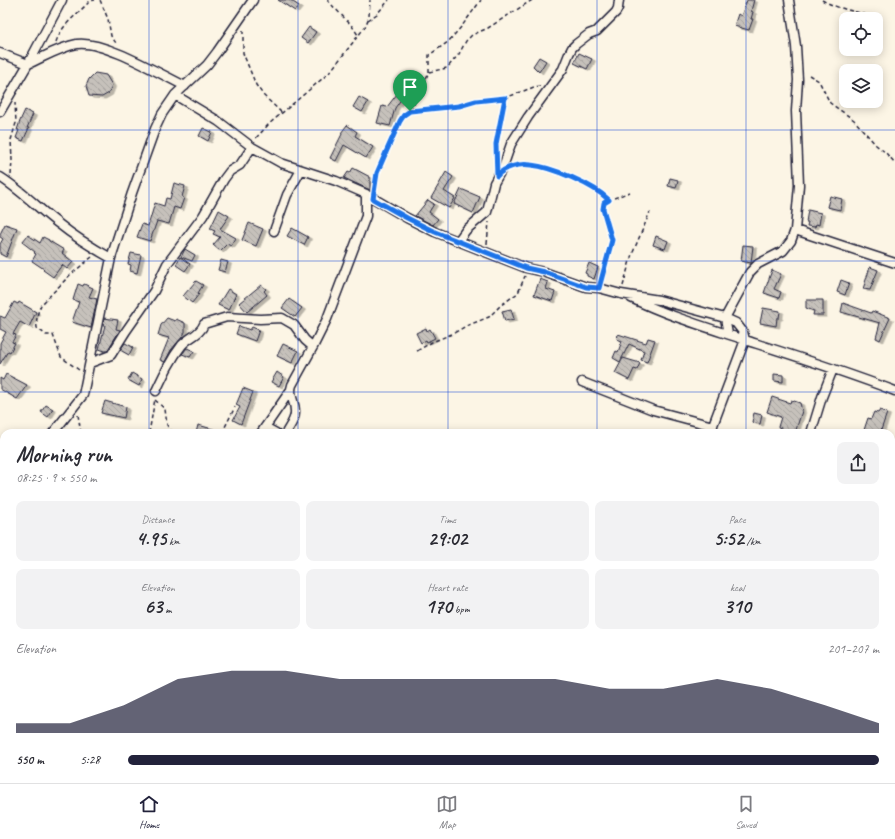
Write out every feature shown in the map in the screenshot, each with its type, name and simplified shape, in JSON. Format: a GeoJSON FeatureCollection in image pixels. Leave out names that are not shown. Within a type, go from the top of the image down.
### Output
{"type":"FeatureCollection","features":[{"type":"Feature","properties":{"kind":"street"},"geometry":{"type":"LineString","coordinates":[[0,112],[28,64],[62,0]]}},
{"type":"Feature","properties":{"kind":"street"},"geometry":{"type":"LineString","coordinates":[[56,429],[76,406],[83,395],[111,258],[155,129],[162,114],[175,95],[207,65],[253,0]]}},
{"type":"Feature","properties":{"kind":"street"},"geometry":{"type":"LineString","coordinates":[[458,241],[466,230],[488,212],[492,188],[511,144],[520,128],[563,69],[568,54],[572,48],[585,37],[597,31],[616,12],[619,0]]}},
{"type":"Feature","properties":{"kind":"street"},"geometry":{"type":"LineString","coordinates":[[728,334],[725,318],[750,272],[758,264],[783,251],[791,241],[795,230],[799,185],[796,111],[798,80],[796,46],[789,0]]}},
{"type":"Feature","properties":{"kind":"street"},"geometry":{"type":"LineString","coordinates":[[0,52],[28,64],[62,48],[78,44],[102,48],[126,57],[184,86]]}},
{"type":"Feature","properties":{"kind":"street"},"geometry":{"type":"LineString","coordinates":[[175,95],[218,121],[252,148],[281,164],[336,181],[366,194],[420,225],[458,241],[526,268],[544,272],[586,287],[599,288],[621,294],[659,300],[725,318],[736,323],[743,332],[745,340],[711,429],[653,410],[582,382]]}},
{"type":"Feature","properties":{"kind":"street"},"geometry":{"type":"LineString","coordinates":[[90,363],[111,355],[154,291],[167,264],[202,216],[224,179],[230,171],[240,165],[252,148]]}},
{"type":"Feature","properties":{"kind":"street"},"geometry":{"type":"LineString","coordinates":[[274,231],[287,195],[301,170]]}},
{"type":"Feature","properties":{"kind":"street"},"geometry":{"type":"LineString","coordinates":[[0,177],[11,184],[60,225],[111,258]]}},
{"type":"Feature","properties":{"kind":"street"},"geometry":{"type":"LineString","coordinates":[[264,429],[290,391],[327,319],[366,216],[366,194]]}},
{"type":"Feature","properties":{"kind":"street"},"geometry":{"type":"LineString","coordinates":[[795,230],[895,263]]}},
{"type":"Feature","properties":{"kind":"street"},"geometry":{"type":"LineString","coordinates":[[621,294],[656,310],[689,322],[895,391]]}},
{"type":"Feature","properties":{"kind":"street"},"geometry":{"type":"LineString","coordinates":[[156,390],[170,360],[183,344],[202,329],[204,324],[227,317],[260,319],[282,318],[294,325],[305,340],[313,347]]}},
{"type":"Feature","properties":{"kind":"street"},"geometry":{"type":"LineString","coordinates":[[812,429],[822,397],[833,369]]}},
{"type":"Feature","properties":{"kind":"street"},"geometry":{"type":"LineString","coordinates":[[288,429],[296,412],[290,391]]}},
{"type":"Feature","properties":{"kind":"path"},"geometry":{"type":"LineString","coordinates":[[54,52],[60,31],[65,24],[90,1],[95,0]]}},
{"type":"Feature","properties":{"kind":"path"},"geometry":{"type":"LineString","coordinates":[[100,0],[108,19],[111,36],[120,46]]}},
{"type":"Feature","properties":{"kind":"path"},"geometry":{"type":"LineString","coordinates":[[327,0],[352,26],[358,35]]}},
{"type":"Feature","properties":{"kind":"path"},"geometry":{"type":"LineString","coordinates":[[252,148],[254,140],[260,132],[329,73],[365,27],[368,20],[370,0]]}},
{"type":"Feature","properties":{"kind":"path"},"geometry":{"type":"LineString","coordinates":[[368,20],[377,14],[389,0]]}},
{"type":"Feature","properties":{"kind":"path"},"geometry":{"type":"LineString","coordinates":[[410,111],[429,72],[429,55],[448,42],[481,0]]}},
{"type":"Feature","properties":{"kind":"path"},"geometry":{"type":"LineString","coordinates":[[429,72],[447,68],[472,35],[488,28],[532,0]]}},
{"type":"Feature","properties":{"kind":"path"},"geometry":{"type":"LineString","coordinates":[[822,0],[854,12]]}},
{"type":"Feature","properties":{"kind":"path"},"geometry":{"type":"LineString","coordinates":[[242,16],[243,56],[260,91],[282,114]]}},
{"type":"Feature","properties":{"kind":"path"},"geometry":{"type":"LineString","coordinates":[[809,75],[819,81],[830,103],[854,120],[876,145],[895,163]]}},
{"type":"Feature","properties":{"kind":"path"},"geometry":{"type":"LineString","coordinates":[[373,199],[377,173],[400,121],[404,115],[410,111],[459,106],[476,101],[505,98],[534,87],[552,85]]}},
{"type":"Feature","properties":{"kind":"path"},"geometry":{"type":"LineString","coordinates":[[11,184],[11,140],[16,123],[14,89]]}},
{"type":"Feature","properties":{"kind":"path"},"geometry":{"type":"LineString","coordinates":[[505,98],[496,144],[499,173],[523,165],[539,166],[566,175],[588,186],[609,200]]}},
{"type":"Feature","properties":{"kind":"path"},"geometry":{"type":"LineString","coordinates":[[599,288],[612,240],[603,209],[604,203],[630,192]]}},
{"type":"Feature","properties":{"kind":"path"},"geometry":{"type":"LineString","coordinates":[[486,251],[489,228],[488,212]]}},
{"type":"Feature","properties":{"kind":"path"},"geometry":{"type":"LineString","coordinates":[[621,294],[631,257],[650,212]]}},
{"type":"Feature","properties":{"kind":"path"},"geometry":{"type":"LineString","coordinates":[[88,376],[61,357],[53,335],[46,335],[37,328],[36,322],[41,305],[70,275],[98,251]]}},
{"type":"Feature","properties":{"kind":"path"},"geometry":{"type":"LineString","coordinates":[[417,351],[432,342],[489,317],[501,305],[518,293],[526,268]]}},
{"type":"Feature","properties":{"kind":"path"},"geometry":{"type":"LineString","coordinates":[[150,429],[156,390]]}},
{"type":"Feature","properties":{"kind":"path"},"geometry":{"type":"LineString","coordinates":[[155,400],[165,409],[167,424],[170,429]]}},
{"type":"Feature","properties":{"kind":"path"},"geometry":{"type":"LineString","coordinates":[[76,406],[80,429]]}},
{"type":"Feature","properties":{"kind":"path"},"geometry":{"type":"LineString","coordinates":[[224,429],[235,407]]}},
{"type":"Feature","properties":{"kind":"building"},"geometry":{"type":"Polygon","coordinates":[[[278,0],[290,0],[299,6],[295,11],[278,0]]]}},
{"type":"Feature","properties":{"kind":"building"},"geometry":{"type":"Polygon","coordinates":[[[747,0],[754,0],[751,11],[753,12],[751,19],[753,19],[749,30],[734,26],[738,14],[741,16],[747,0]]]}},
{"type":"Feature","properties":{"kind":"building"},"geometry":{"type":"Polygon","coordinates":[[[309,27],[316,32],[308,43],[301,38],[309,27]]]}},
{"type":"Feature","properties":{"kind":"building"},"geometry":{"type":"Polygon","coordinates":[[[579,53],[592,59],[587,69],[574,63],[579,53]]]}},
{"type":"Feature","properties":{"kind":"building"},"geometry":{"type":"Polygon","coordinates":[[[539,57],[546,61],[539,72],[533,66],[539,57]]]}},
{"type":"Feature","properties":{"kind":"building"},"geometry":{"type":"Polygon","coordinates":[[[95,73],[106,75],[112,85],[109,93],[102,97],[89,96],[86,86],[89,79],[95,73]]]}},
{"type":"Feature","properties":{"kind":"building"},"geometry":{"type":"Polygon","coordinates":[[[416,75],[423,78],[413,93],[407,88],[416,75]]]}},
{"type":"Feature","properties":{"kind":"building"},"geometry":{"type":"Polygon","coordinates":[[[397,94],[402,98],[395,108],[390,126],[377,123],[382,106],[387,107],[397,94]]]}},
{"type":"Feature","properties":{"kind":"building"},"geometry":{"type":"Polygon","coordinates":[[[359,97],[368,102],[362,112],[353,107],[359,97]]]}},
{"type":"Feature","properties":{"kind":"building"},"geometry":{"type":"Polygon","coordinates":[[[25,110],[33,114],[23,141],[16,138],[19,130],[17,130],[25,110]]]}},
{"type":"Feature","properties":{"kind":"building"},"geometry":{"type":"Polygon","coordinates":[[[347,125],[357,132],[355,136],[373,147],[366,158],[344,145],[336,161],[330,158],[342,134],[341,133],[347,125]]]}},
{"type":"Feature","properties":{"kind":"building"},"geometry":{"type":"Polygon","coordinates":[[[203,128],[212,132],[208,141],[199,136],[203,128]]]}},
{"type":"Feature","properties":{"kind":"building"},"geometry":{"type":"Polygon","coordinates":[[[353,168],[370,177],[370,190],[344,178],[353,168]]]}},
{"type":"Feature","properties":{"kind":"building"},"geometry":{"type":"Polygon","coordinates":[[[446,172],[453,177],[444,191],[455,198],[449,208],[431,198],[446,172]]]}},
{"type":"Feature","properties":{"kind":"building"},"geometry":{"type":"Polygon","coordinates":[[[670,178],[678,180],[676,188],[668,186],[670,178]]]}},
{"type":"Feature","properties":{"kind":"building"},"geometry":{"type":"Polygon","coordinates":[[[174,183],[185,186],[182,197],[184,198],[180,209],[174,207],[169,224],[157,221],[150,241],[137,237],[142,224],[148,226],[155,203],[164,206],[166,198],[170,199],[174,183]]]}},
{"type":"Feature","properties":{"kind":"building"},"geometry":{"type":"Polygon","coordinates":[[[461,189],[480,197],[473,213],[454,204],[461,189]]]}},
{"type":"Feature","properties":{"kind":"building"},"geometry":{"type":"Polygon","coordinates":[[[830,196],[842,199],[840,210],[827,207],[830,196]]]}},
{"type":"Feature","properties":{"kind":"building"},"geometry":{"type":"Polygon","coordinates":[[[428,200],[434,204],[429,212],[438,219],[433,225],[415,216],[428,200]]]}},
{"type":"Feature","properties":{"kind":"building"},"geometry":{"type":"Polygon","coordinates":[[[219,210],[229,216],[220,229],[236,238],[231,246],[227,244],[220,251],[213,245],[220,237],[213,234],[215,231],[210,229],[219,210]]]}},
{"type":"Feature","properties":{"kind":"building"},"geometry":{"type":"Polygon","coordinates":[[[808,210],[821,213],[819,225],[816,224],[815,227],[807,226],[808,222],[806,222],[808,210]]]}},
{"type":"Feature","properties":{"kind":"building"},"geometry":{"type":"Polygon","coordinates":[[[249,223],[263,229],[256,246],[242,240],[249,223]]]}},
{"type":"Feature","properties":{"kind":"building"},"geometry":{"type":"Polygon","coordinates":[[[5,224],[17,228],[6,257],[0,254],[0,244],[3,239],[0,237],[0,234],[5,224]]]}},
{"type":"Feature","properties":{"kind":"building"},"geometry":{"type":"Polygon","coordinates":[[[292,228],[308,237],[304,245],[287,236],[292,228]]]}},
{"type":"Feature","properties":{"kind":"building"},"geometry":{"type":"Polygon","coordinates":[[[28,235],[40,243],[43,237],[49,240],[64,250],[62,253],[73,262],[67,269],[62,265],[53,277],[32,261],[36,254],[34,253],[35,252],[22,242],[28,235]]]}},
{"type":"Feature","properties":{"kind":"building"},"geometry":{"type":"Polygon","coordinates":[[[656,236],[668,241],[665,249],[653,245],[656,236]]]}},
{"type":"Feature","properties":{"kind":"building"},"geometry":{"type":"Polygon","coordinates":[[[743,245],[753,246],[751,263],[741,261],[743,245]]]}},
{"type":"Feature","properties":{"kind":"building"},"geometry":{"type":"Polygon","coordinates":[[[185,249],[195,255],[192,261],[181,257],[185,249]]]}},
{"type":"Feature","properties":{"kind":"building"},"geometry":{"type":"Polygon","coordinates":[[[131,253],[141,255],[137,273],[130,271],[131,265],[128,264],[131,253]]]}},
{"type":"Feature","properties":{"kind":"building"},"geometry":{"type":"Polygon","coordinates":[[[180,257],[190,264],[185,271],[176,265],[180,257]]]}},
{"type":"Feature","properties":{"kind":"building"},"geometry":{"type":"Polygon","coordinates":[[[221,260],[228,262],[225,272],[218,270],[221,260]]]}},
{"type":"Feature","properties":{"kind":"building"},"geometry":{"type":"Polygon","coordinates":[[[589,263],[598,267],[594,279],[587,276],[585,273],[589,263]]]}},
{"type":"Feature","properties":{"kind":"building"},"geometry":{"type":"Polygon","coordinates":[[[870,267],[878,270],[870,290],[863,289],[870,267]]]}},
{"type":"Feature","properties":{"kind":"building"},"geometry":{"type":"Polygon","coordinates":[[[772,270],[781,274],[774,289],[781,292],[779,298],[764,293],[772,270]]]}},
{"type":"Feature","properties":{"kind":"building"},"geometry":{"type":"Polygon","coordinates":[[[540,279],[548,282],[546,289],[555,292],[552,301],[534,295],[540,279]]]}},
{"type":"Feature","properties":{"kind":"building"},"geometry":{"type":"Polygon","coordinates":[[[841,280],[849,283],[845,295],[837,292],[841,280]]]}},
{"type":"Feature","properties":{"kind":"building"},"geometry":{"type":"Polygon","coordinates":[[[196,281],[203,285],[198,293],[199,294],[192,303],[183,296],[196,281]]]}},
{"type":"Feature","properties":{"kind":"building"},"geometry":{"type":"Polygon","coordinates":[[[78,284],[83,286],[84,284],[93,288],[89,297],[97,299],[91,328],[72,322],[79,302],[73,300],[78,284]]]}},
{"type":"Feature","properties":{"kind":"building"},"geometry":{"type":"Polygon","coordinates":[[[261,285],[266,289],[264,291],[267,295],[247,312],[239,303],[261,285]]]}},
{"type":"Feature","properties":{"kind":"building"},"geometry":{"type":"Polygon","coordinates":[[[228,289],[236,294],[229,310],[218,305],[228,289]]]}},
{"type":"Feature","properties":{"kind":"building"},"geometry":{"type":"Polygon","coordinates":[[[289,299],[302,308],[295,317],[282,308],[289,299]]]}},
{"type":"Feature","properties":{"kind":"building"},"geometry":{"type":"Polygon","coordinates":[[[806,300],[823,300],[823,315],[813,315],[814,311],[806,308],[806,300]]]}},
{"type":"Feature","properties":{"kind":"building"},"geometry":{"type":"Polygon","coordinates":[[[14,302],[18,304],[19,302],[36,312],[29,327],[20,322],[13,334],[16,335],[12,342],[15,343],[0,364],[0,343],[6,332],[0,329],[0,316],[5,318],[14,302]]]}},
{"type":"Feature","properties":{"kind":"building"},"geometry":{"type":"Polygon","coordinates":[[[843,303],[890,318],[880,340],[876,338],[880,323],[841,312],[843,303]]]}},
{"type":"Feature","properties":{"kind":"building"},"geometry":{"type":"Polygon","coordinates":[[[763,308],[780,311],[776,326],[760,323],[763,308]]]}},
{"type":"Feature","properties":{"kind":"building"},"geometry":{"type":"Polygon","coordinates":[[[511,309],[514,319],[505,321],[502,311],[511,309]]]}},
{"type":"Feature","properties":{"kind":"building"},"geometry":{"type":"Polygon","coordinates":[[[104,318],[118,320],[116,329],[120,330],[107,351],[99,349],[105,325],[103,325],[104,318]]]}},
{"type":"Feature","properties":{"kind":"building"},"geometry":{"type":"Polygon","coordinates":[[[167,318],[175,321],[176,319],[185,323],[185,332],[171,350],[165,362],[160,360],[169,338],[158,335],[161,325],[167,318]]]}},
{"type":"Feature","properties":{"kind":"building"},"geometry":{"type":"Polygon","coordinates":[[[239,326],[250,330],[252,327],[259,330],[255,341],[236,334],[239,326]]]}},
{"type":"Feature","properties":{"kind":"building"},"geometry":{"type":"Polygon","coordinates":[[[426,328],[427,331],[430,329],[435,338],[421,343],[416,333],[426,328]]]}},
{"type":"Feature","properties":{"kind":"building"},"geometry":{"type":"Polygon","coordinates":[[[618,334],[646,343],[648,338],[655,340],[647,362],[641,360],[644,351],[629,344],[620,362],[613,358],[616,351],[618,352],[622,341],[617,339],[618,334]]]}},
{"type":"Feature","properties":{"kind":"building"},"geometry":{"type":"Polygon","coordinates":[[[125,343],[133,347],[129,355],[120,350],[125,343]]]}},
{"type":"Feature","properties":{"kind":"building"},"geometry":{"type":"Polygon","coordinates":[[[283,344],[298,351],[292,363],[277,356],[283,344]]]}},
{"type":"Feature","properties":{"kind":"building"},"geometry":{"type":"Polygon","coordinates":[[[187,348],[194,351],[190,357],[182,354],[187,348]]]}},
{"type":"Feature","properties":{"kind":"building"},"geometry":{"type":"Polygon","coordinates":[[[623,358],[640,363],[637,370],[634,369],[629,380],[615,373],[623,358]]]}},
{"type":"Feature","properties":{"kind":"building"},"geometry":{"type":"Polygon","coordinates":[[[277,372],[284,377],[279,386],[271,382],[277,372]]]}},
{"type":"Feature","properties":{"kind":"building"},"geometry":{"type":"Polygon","coordinates":[[[132,373],[142,379],[139,386],[128,380],[132,373]]]}},
{"type":"Feature","properties":{"kind":"building"},"geometry":{"type":"Polygon","coordinates":[[[6,374],[27,385],[17,399],[0,389],[0,378],[3,380],[6,374]]]}},
{"type":"Feature","properties":{"kind":"building"},"geometry":{"type":"Polygon","coordinates":[[[774,374],[783,375],[783,382],[774,381],[774,374]]]}},
{"type":"Feature","properties":{"kind":"building"},"geometry":{"type":"Polygon","coordinates":[[[243,388],[253,392],[241,424],[233,420],[240,407],[236,405],[243,388]]]}},
{"type":"Feature","properties":{"kind":"building"},"geometry":{"type":"Polygon","coordinates":[[[772,397],[790,403],[791,400],[800,403],[802,411],[796,429],[781,429],[778,427],[781,417],[767,412],[772,397]]]}},
{"type":"Feature","properties":{"kind":"building"},"geometry":{"type":"Polygon","coordinates":[[[105,401],[126,407],[124,418],[101,413],[105,401]]]}},
{"type":"Feature","properties":{"kind":"building"},"geometry":{"type":"Polygon","coordinates":[[[46,405],[53,409],[48,417],[41,412],[46,405]]]}},
{"type":"Feature","properties":{"kind":"building"},"geometry":{"type":"Polygon","coordinates":[[[880,410],[887,413],[881,429],[864,429],[868,418],[871,419],[874,412],[878,413],[880,410]]]}},
{"type":"Feature","properties":{"kind":"building"},"geometry":{"type":"Polygon","coordinates":[[[754,413],[762,415],[760,424],[752,422],[754,413]]]}},
{"type":"Feature","properties":{"kind":"building"},"geometry":{"type":"Polygon","coordinates":[[[198,425],[213,429],[197,429],[198,425]]]}},
{"type":"Feature","properties":{"kind":"route"},"geometry":{"type":"LineString","coordinates":[[505,98],[501,112],[496,144],[497,176],[500,171],[531,164],[566,175],[588,186],[609,200],[604,203],[603,209],[612,240],[599,288],[586,287],[544,272],[526,268],[435,232],[373,199],[377,173],[395,130],[404,115],[410,111],[431,110],[459,106],[476,101],[505,98]]}}]}
